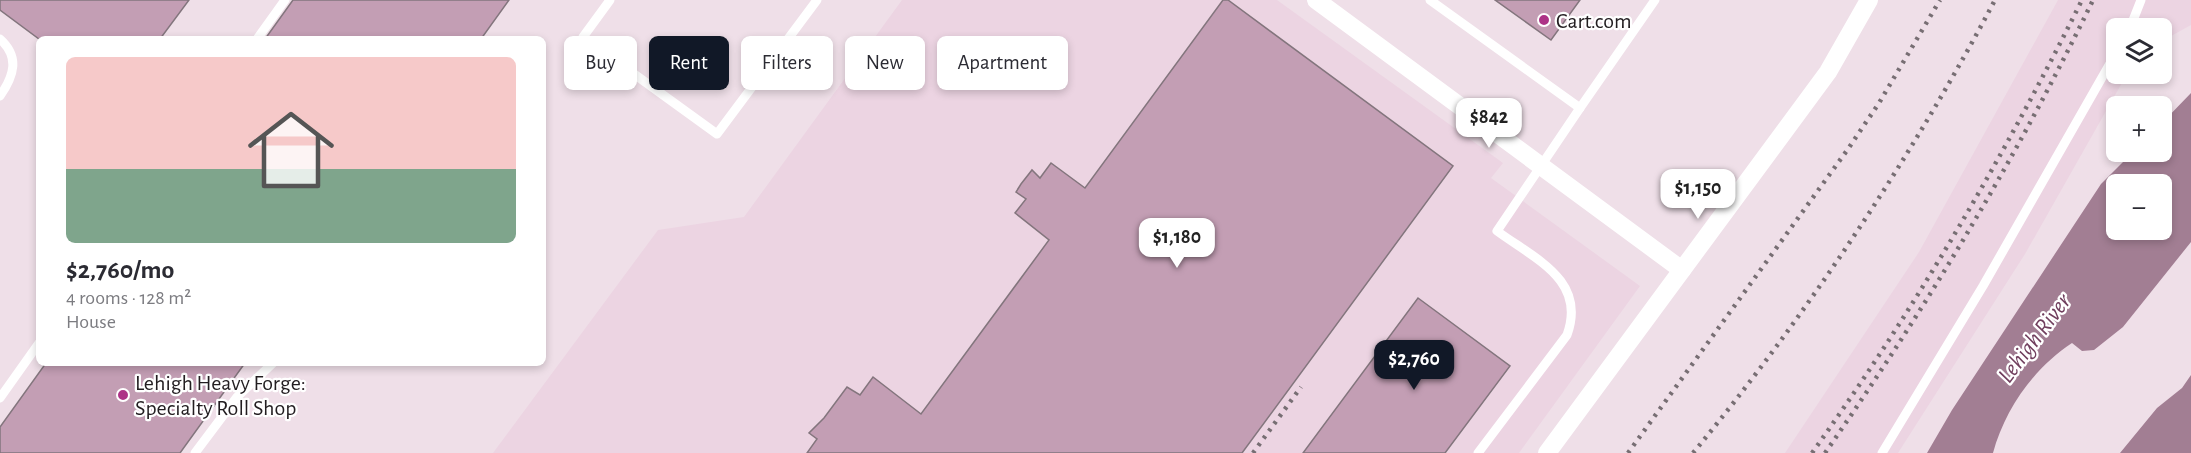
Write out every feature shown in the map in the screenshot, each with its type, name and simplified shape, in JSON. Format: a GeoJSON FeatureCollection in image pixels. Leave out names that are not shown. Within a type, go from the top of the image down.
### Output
{"type":"FeatureCollection","features":[{"type":"Feature","properties":{"kind":"street"},"geometry":{"type":"LineString","coordinates":[[1316,0],[1682,270]]}},
{"type":"Feature","properties":{"kind":"street"},"geometry":{"type":"LineString","coordinates":[[1547,453],[1828,72],[1869,0]]}},
{"type":"Feature","properties":{"kind":"lane"},"geometry":{"type":"LineString","coordinates":[[259,36],[285,0]]}},
{"type":"Feature","properties":{"kind":"lane"},"geometry":{"type":"LineString","coordinates":[[610,0],[583,37],[717,134],[817,0]]}},
{"type":"Feature","properties":{"kind":"lane"},"geometry":{"type":"LineString","coordinates":[[1430,0],[1580,108]]}},
{"type":"Feature","properties":{"kind":"lane"},"geometry":{"type":"LineString","coordinates":[[1478,453],[1567,335],[1573,318],[1572,301],[1566,286],[1557,275],[1497,231],[1655,0]]}},
{"type":"Feature","properties":{"kind":"lane"},"geometry":{"type":"LineString","coordinates":[[2134,18],[2141,0]]}},
{"type":"Feature","properties":{"kind":"lane"},"geometry":{"type":"LineString","coordinates":[[0,39],[13,56],[14,69],[0,96]]}},
{"type":"Feature","properties":{"kind":"lane"},"geometry":{"type":"LineString","coordinates":[[1882,453],[1983,286],[2106,71]]}},
{"type":"Feature","properties":{"kind":"lane"},"geometry":{"type":"LineString","coordinates":[[0,398],[36,347]]}},
{"type":"Feature","properties":{"kind":"lane"},"geometry":{"type":"LineString","coordinates":[[195,453],[237,397],[270,366]]}},
{"type":"Feature","properties":{"kind":"shaded area"},"geometry":{"type":"Polygon","coordinates":[[[902,0],[1277,0],[1503,163],[1491,178],[1640,286],[1519,453],[493,453],[658,230],[744,217],[845,78],[845,90],[925,90],[925,36],[876,36],[902,0]]]}},
{"type":"Feature","properties":{"kind":"shaded area"},"geometry":{"type":"Polygon","coordinates":[[[2058,0],[2191,0],[2191,25],[2172,35],[2172,18],[2106,18],[2106,84],[2121,84],[2115,96],[2106,96],[2106,111],[2025,254],[1898,453],[1785,453],[1919,252],[2058,0]]]}},
{"type":"Feature","properties":{"kind":"water","name":"Lehigh River"},"geometry":{"type":"Polygon","coordinates":[[[2191,93],[2191,242],[2123,327],[2094,350],[2082,351],[2072,343],[2033,377],[2013,405],[1993,453],[1927,453],[1952,410],[2106,179],[2106,240],[2172,240],[2172,174],[2111,174],[2123,162],[2172,162],[2172,113],[2191,93]]]}},
{"type":"Feature","properties":{"kind":"water"},"geometry":{"type":"Polygon","coordinates":[[[2191,375],[2191,453],[2120,453],[2157,408],[2182,388],[2191,375]]]}},
{"type":"Feature","properties":{"kind":"building"},"geometry":{"type":"Polygon","coordinates":[[[0,0],[189,0],[162,36],[36,37],[0,10],[0,0]]]}},
{"type":"Feature","properties":{"kind":"building"},"geometry":{"type":"Polygon","coordinates":[[[293,0],[509,0],[483,36],[267,36],[293,0]]]}},
{"type":"Feature","properties":{"kind":"building"},"geometry":{"type":"Polygon","coordinates":[[[1223,0],[1228,0],[1453,166],[1242,453],[807,453],[817,439],[809,433],[824,418],[847,387],[860,395],[873,377],[921,414],[1049,240],[1015,213],[1026,199],[1016,192],[1021,184],[1032,170],[1040,178],[1051,163],[1085,188],[1223,0]]]}},
{"type":"Feature","properties":{"kind":"building","name":"Cart.com"},"geometry":{"type":"Polygon","coordinates":[[[1495,0],[1580,0],[1551,40],[1495,0]]]}},
{"type":"Feature","properties":{"kind":"building"},"geometry":{"type":"Polygon","coordinates":[[[1418,298],[1510,366],[1445,453],[1303,453],[1418,298]]]}},
{"type":"Feature","properties":{"kind":"building","name":"Lehigh Heavy Forge: Specialty Roll Shop"},"geometry":{"type":"Polygon","coordinates":[[[44,366],[243,366],[180,453],[0,453],[0,427],[44,366]]]}},
{"type":"Feature","properties":{"kind":"railway"},"geometry":{"type":"LineString","coordinates":[[1628,453],[1848,149],[1879,103],[1940,0]]}},
{"type":"Feature","properties":{"kind":"railway"},"geometry":{"type":"LineString","coordinates":[[1693,453],[1776,347],[1855,234],[1929,117],[1995,0]]}},
{"type":"Feature","properties":{"kind":"railway"},"geometry":{"type":"LineString","coordinates":[[1812,453],[1887,344],[1956,232],[2021,117],[2082,0]]}},
{"type":"Feature","properties":{"kind":"railway"},"geometry":{"type":"LineString","coordinates":[[1825,453],[1899,343],[1968,232],[2033,117],[2093,0]]}},
{"type":"Feature","properties":{"kind":"railway"},"geometry":{"type":"LineString","coordinates":[[1253,453],[1301,387]]}},
{"type":"Feature","properties":{"kind":"place","name":"Cart.com"},"geometry":{"type":"Point","coordinates":[1544,20]}},
{"type":"Feature","properties":{"kind":"place","name":"Lehigh Heavy Forge: Specialty Roll Shop"},"geometry":{"type":"Point","coordinates":[123,395]}}]}
